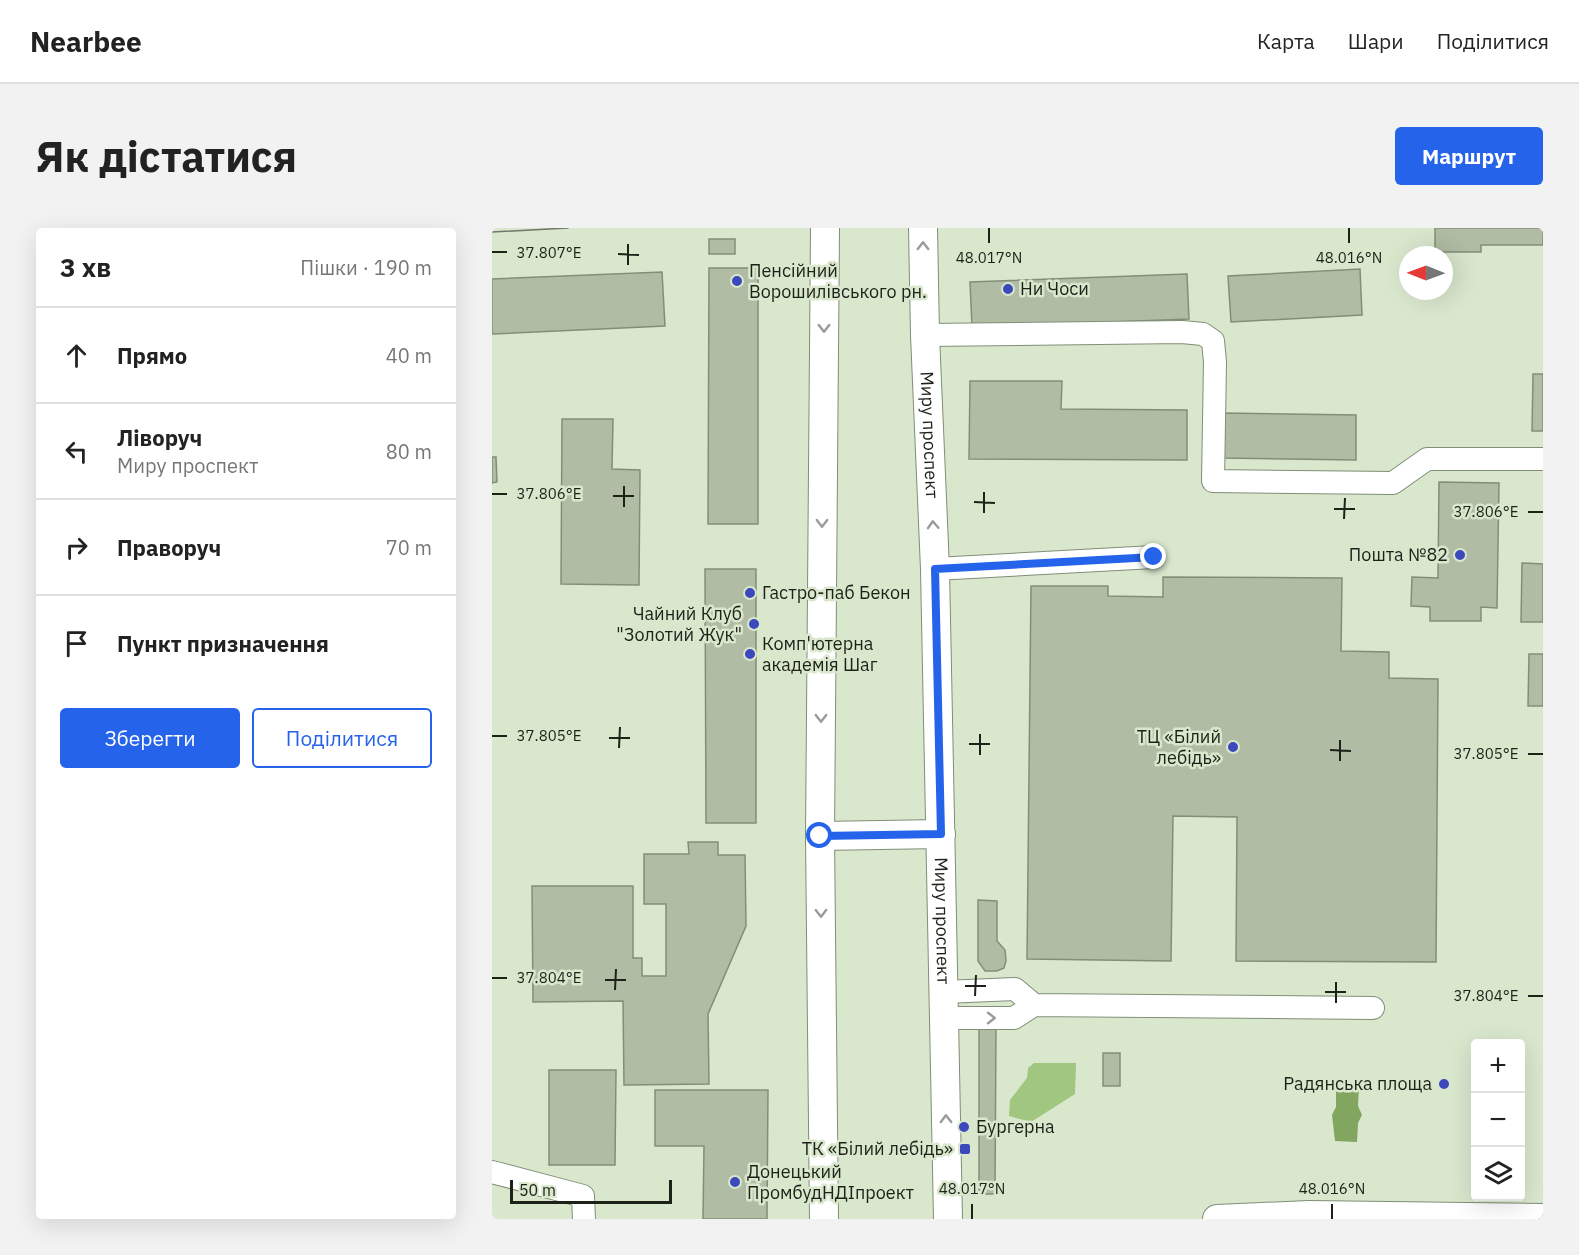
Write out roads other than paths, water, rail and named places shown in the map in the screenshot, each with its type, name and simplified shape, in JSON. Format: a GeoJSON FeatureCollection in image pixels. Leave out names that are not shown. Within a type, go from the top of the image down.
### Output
{"type":"FeatureCollection","features":[{"type":"Feature","properties":{"kind":"main road"},"geometry":{"type":"LineString","coordinates":[[824,1219],[820,836],[825,228]]}},
{"type":"Feature","properties":{"kind":"main road","name":"Миру проспект"},"geometry":{"type":"LineString","coordinates":[[923,228],[935,569],[948,1219]]}},
{"type":"Feature","properties":{"kind":"main road"},"geometry":{"type":"LineString","coordinates":[[820,836],[941,834]]}},
{"type":"Feature","properties":{"kind":"main road"},"geometry":{"type":"LineString","coordinates":[[1217,1219],[1543,1218]]}},
{"type":"Feature","properties":{"kind":"lane"},"geometry":{"type":"LineString","coordinates":[[925,335],[1182,332],[1203,334],[1212,341],[1215,363],[1213,481],[1393,483],[1427,459],[1543,459]]}},
{"type":"Feature","properties":{"kind":"lane"},"geometry":{"type":"LineString","coordinates":[[935,569],[1154,557]]}},
{"type":"Feature","properties":{"kind":"lane"},"geometry":{"type":"LineString","coordinates":[[945,1005],[1014,1018],[1034,1005],[1373,1008]]}},
{"type":"Feature","properties":{"kind":"lane"},"geometry":{"type":"LineString","coordinates":[[492,1172],[584,1196],[584,1219]]}},
{"type":"Feature","properties":{"kind":"tram line"},"geometry":{"type":"LineString","coordinates":[[492,232],[568,228]]}},
{"type":"Feature","properties":{"kind":"place","name":"Пенсійний Ворошилівського рн."},"geometry":{"type":"Point","coordinates":[737,281]}},
{"type":"Feature","properties":{"kind":"place","name":"Ни Чоси"},"geometry":{"type":"Point","coordinates":[1008,289]}},
{"type":"Feature","properties":{"kind":"place","name":"Пошта №82"},"geometry":{"type":"Point","coordinates":[1460,555]}},
{"type":"Feature","properties":{"kind":"place","name":"Гастро-паб Бекон"},"geometry":{"type":"Point","coordinates":[750,593]}},
{"type":"Feature","properties":{"kind":"place","name":"Чайний Клуб \"Золотий Жук\""},"geometry":{"type":"Point","coordinates":[754,624]}},
{"type":"Feature","properties":{"kind":"place","name":"Комп'ютерна академія Шаг"},"geometry":{"type":"Point","coordinates":[750,654]}},
{"type":"Feature","properties":{"kind":"place","name":"ТЦ «Білий лебідь»"},"geometry":{"type":"Point","coordinates":[1233,747]}},
{"type":"Feature","properties":{"kind":"place","name":"Радянська площа"},"geometry":{"type":"Point","coordinates":[1444,1084]}},
{"type":"Feature","properties":{"kind":"place","name":"Бургерна"},"geometry":{"type":"Point","coordinates":[964,1127]}},
{"type":"Feature","properties":{"kind":"place","name":"ТК «Білий лебідь»"},"geometry":{"type":"Point","coordinates":[965,1149]}},
{"type":"Feature","properties":{"kind":"place","name":"Донецький ПромбудНДІпроект"},"geometry":{"type":"Point","coordinates":[735,1182]}}]}
